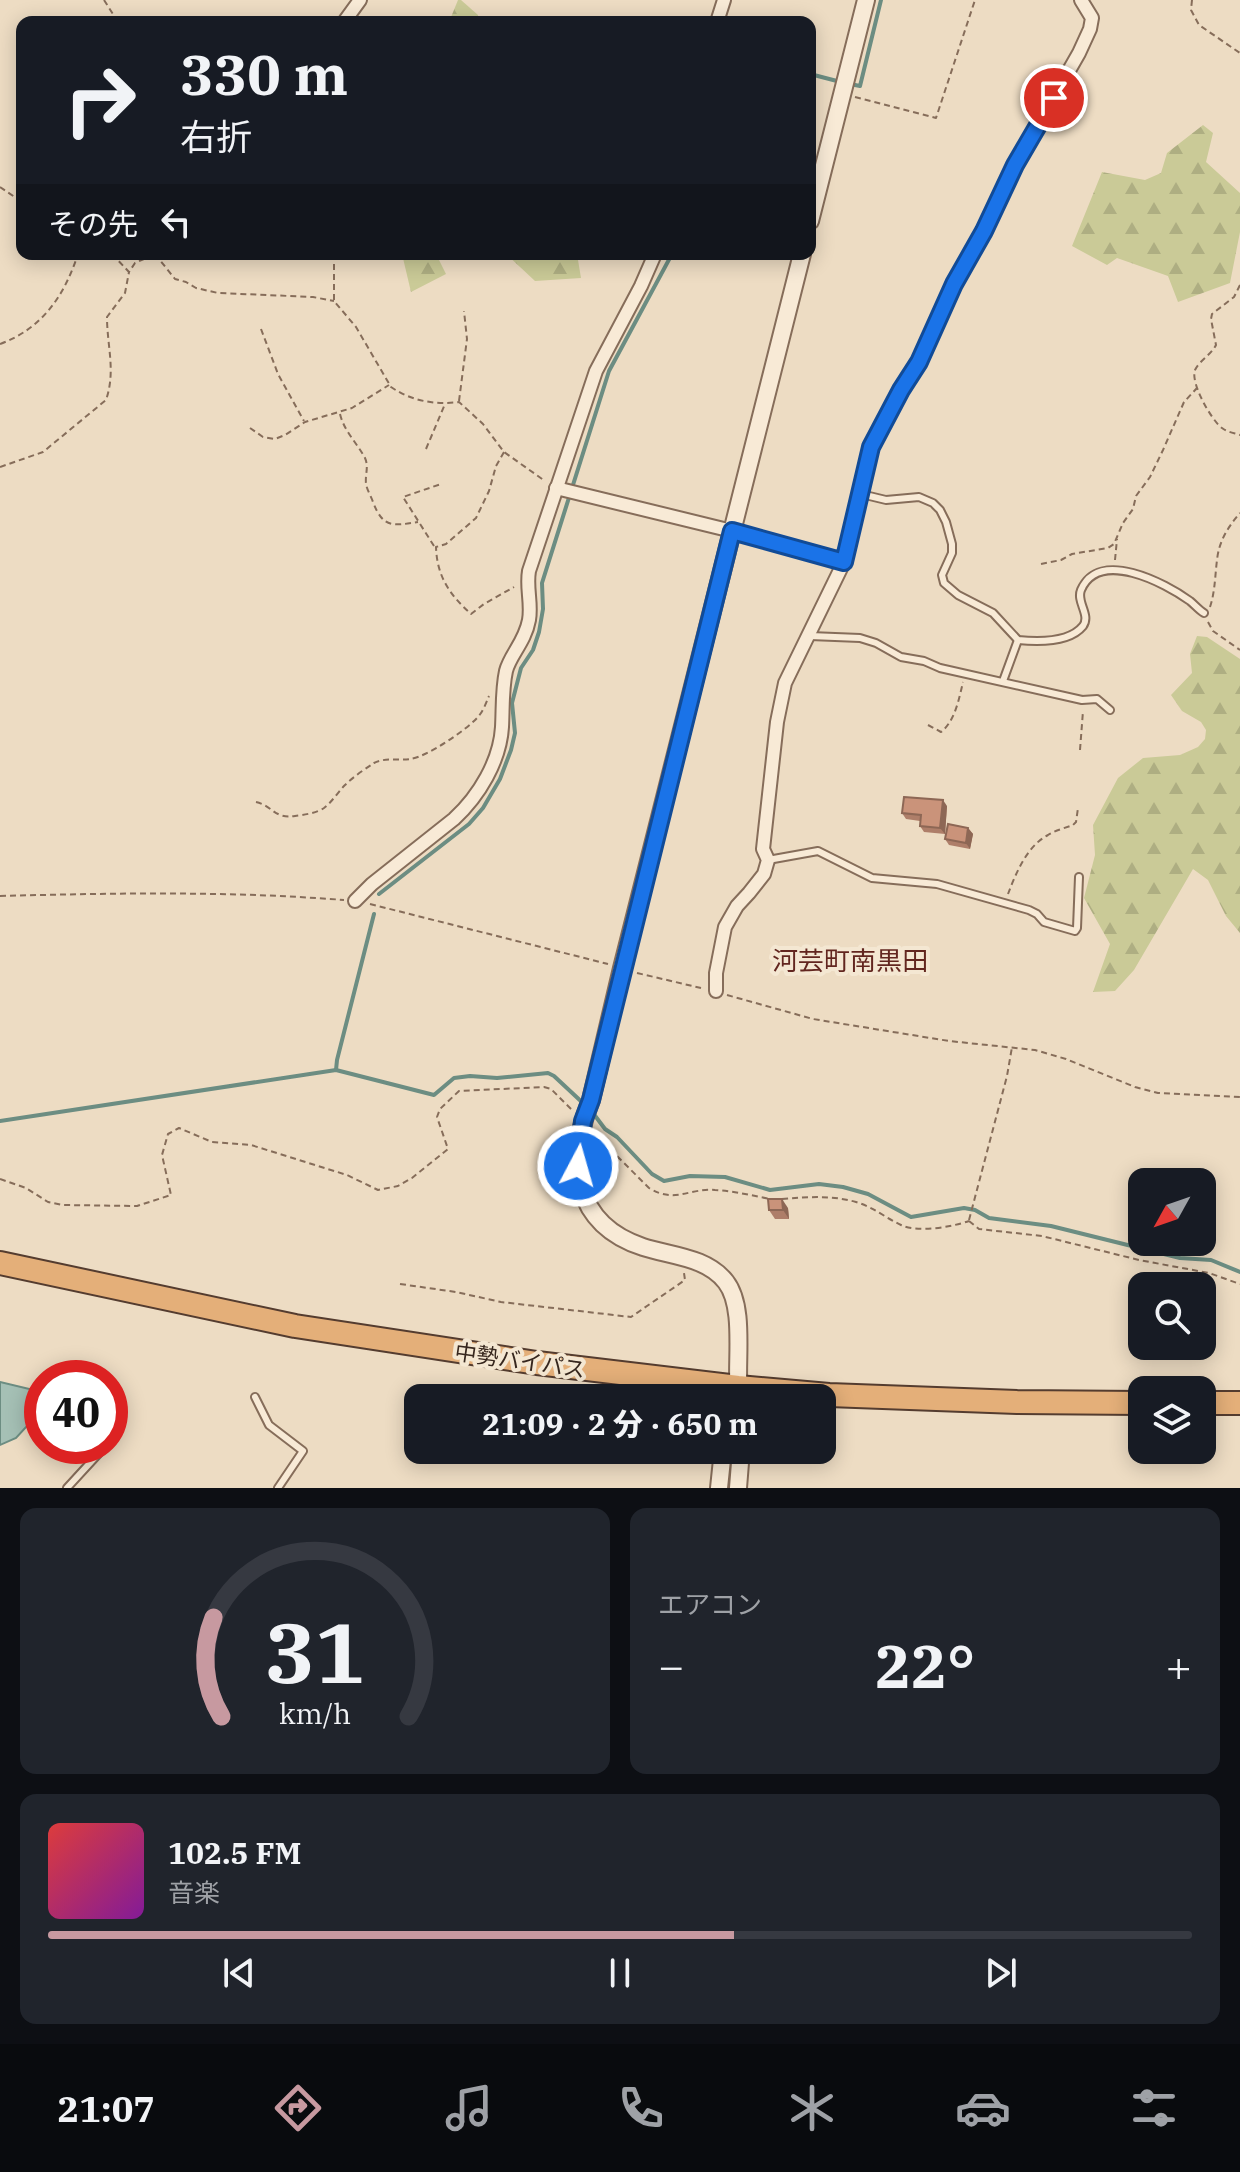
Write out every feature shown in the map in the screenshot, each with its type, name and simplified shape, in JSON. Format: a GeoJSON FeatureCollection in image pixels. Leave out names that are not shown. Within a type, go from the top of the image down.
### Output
{"type":"FeatureCollection","features":[{"type":"Feature","properties":{"kind":"highway","name":"中勢バイパス"},"geometry":{"type":"LineString","coordinates":[[0,1263],[295,1326],[672,1384]]}},
{"type":"Feature","properties":{"kind":"highway","name":"中勢バイパス"},"geometry":{"type":"LineString","coordinates":[[836,1395],[1128,1403]]}},
{"type":"Feature","properties":{"kind":"highway"},"geometry":{"type":"LineString","coordinates":[[1216,1403],[1240,1403]]}},
{"type":"Feature","properties":{"kind":"street"},"geometry":{"type":"LineString","coordinates":[[816,197],[866,0]]}},
{"type":"Feature","properties":{"kind":"street"},"geometry":{"type":"LineString","coordinates":[[716,991],[716,973],[725,927],[733,911],[764,874],[768,860],[763,849],[785,683],[844,562],[871,447],[919,362],[954,284],[984,231],[1015,165],[1079,53],[1092,18],[1081,0]]}},
{"type":"Feature","properties":{"kind":"street"},"geometry":{"type":"LineString","coordinates":[[355,901],[465,809],[483,784],[501,738],[506,670],[524,640],[529,621],[529,571],[560,489],[596,371],[652,260]]}},
{"type":"Feature","properties":{"kind":"street"},"geometry":{"type":"LineString","coordinates":[[737,1384],[738,1316],[733,1291],[717,1272],[706,1265],[637,1245],[603,1225],[583,1194],[578,1180],[579,1150],[583,1121],[591,1100],[800,260]]}},
{"type":"Feature","properties":{"kind":"street"},"geometry":{"type":"LineString","coordinates":[[560,489],[844,562]]}},
{"type":"Feature","properties":{"kind":"street"},"geometry":{"type":"LineString","coordinates":[[719,1488],[722,1464]]}},
{"type":"Feature","properties":{"kind":"street"},"geometry":{"type":"LineString","coordinates":[[738,1488],[740,1464]]}},
{"type":"Feature","properties":{"kind":"lane"},"geometry":{"type":"LineString","coordinates":[[861,494],[886,500],[919,497],[933,503],[946,522],[952,544],[952,553],[942,575],[944,583],[958,595],[993,613],[1018,640],[1058,639],[1080,629],[1086,619],[1079,598],[1082,589],[1092,577],[1113,569],[1129,571],[1154,581],[1187,599],[1204,613]]}},
{"type":"Feature","properties":{"kind":"lane"},"geometry":{"type":"LineString","coordinates":[[806,636],[860,638],[901,657],[940,668],[1082,700],[1097,699],[1110,710]]}},
{"type":"Feature","properties":{"kind":"lane"},"geometry":{"type":"LineString","coordinates":[[1003,681],[1018,640]]}},
{"type":"Feature","properties":{"kind":"lane"},"geometry":{"type":"LineString","coordinates":[[768,860],[818,851],[872,878],[924,881],[1029,910],[1044,922],[1075,931],[1079,877]]}},
{"type":"Feature","properties":{"kind":"lane"},"geometry":{"type":"LineString","coordinates":[[255,1397],[269,1425],[303,1451],[278,1488]]}},
{"type":"Feature","properties":{"kind":"lane"},"geometry":{"type":"LineString","coordinates":[[67,1488],[89,1464]]}},
{"type":"Feature","properties":{"kind":"path"},"geometry":{"type":"LineString","coordinates":[[842,93],[936,118],[975,0]]}},
{"type":"Feature","properties":{"kind":"path"},"geometry":{"type":"LineString","coordinates":[[1192,0],[1191,10],[1199,25],[1240,53]]}},
{"type":"Feature","properties":{"kind":"path"},"geometry":{"type":"LineString","coordinates":[[0,344],[21,337],[37,324],[54,303],[76,260]]}},
{"type":"Feature","properties":{"kind":"path"},"geometry":{"type":"LineString","coordinates":[[118,260],[129,272]]}},
{"type":"Feature","properties":{"kind":"path"},"geometry":{"type":"LineString","coordinates":[[0,467],[43,452],[106,400],[112,356],[107,317],[125,293],[129,272],[135,263],[142,260]]}},
{"type":"Feature","properties":{"kind":"path"},"geometry":{"type":"LineString","coordinates":[[160,260],[175,279],[196,288],[218,293],[313,297],[334,301],[356,327],[390,384],[399,392],[416,399],[445,404],[459,402]]}},
{"type":"Feature","properties":{"kind":"path"},"geometry":{"type":"LineString","coordinates":[[334,260],[334,301]]}},
{"type":"Feature","properties":{"kind":"path"},"geometry":{"type":"LineString","coordinates":[[1240,285],[1234,297],[1212,314],[1216,345],[1211,355],[1195,370],[1197,388],[1217,423],[1227,431],[1240,435]]}},
{"type":"Feature","properties":{"kind":"path"},"geometry":{"type":"LineString","coordinates":[[459,402],[467,339],[464,311]]}},
{"type":"Feature","properties":{"kind":"path"},"geometry":{"type":"LineString","coordinates":[[261,329],[278,374],[305,422]]}},
{"type":"Feature","properties":{"kind":"path"},"geometry":{"type":"LineString","coordinates":[[250,428],[263,437],[275,439],[305,422],[339,413],[362,402],[390,384]]}},
{"type":"Feature","properties":{"kind":"path"},"geometry":{"type":"LineString","coordinates":[[1113,569],[1117,539],[1123,523],[1133,509],[1136,496],[1150,477],[1184,402],[1197,388]]}},
{"type":"Feature","properties":{"kind":"path"},"geometry":{"type":"LineString","coordinates":[[459,402],[483,424],[504,452],[560,489]]}},
{"type":"Feature","properties":{"kind":"path"},"geometry":{"type":"LineString","coordinates":[[426,449],[445,404]]}},
{"type":"Feature","properties":{"kind":"path"},"geometry":{"type":"LineString","coordinates":[[339,413],[368,466],[367,486],[379,517],[386,523],[418,522]]}},
{"type":"Feature","properties":{"kind":"path"},"geometry":{"type":"LineString","coordinates":[[436,547],[446,544],[476,518],[504,452]]}},
{"type":"Feature","properties":{"kind":"path"},"geometry":{"type":"LineString","coordinates":[[441,484],[403,497],[436,547],[436,558],[446,586],[471,614],[507,590],[527,585]]}},
{"type":"Feature","properties":{"kind":"path"},"geometry":{"type":"LineString","coordinates":[[1240,513],[1229,525],[1222,541],[1216,561],[1213,598],[1204,613],[1213,631],[1240,650]]}},
{"type":"Feature","properties":{"kind":"path"},"geometry":{"type":"LineString","coordinates":[[1041,564],[1072,554],[1108,548],[1117,539]]}},
{"type":"Feature","properties":{"kind":"path"},"geometry":{"type":"LineString","coordinates":[[928,725],[941,732],[951,721],[964,673]]}},
{"type":"Feature","properties":{"kind":"path"},"geometry":{"type":"LineString","coordinates":[[256,802],[282,816],[320,810],[351,780],[378,761],[412,759],[442,745],[474,721],[491,693]]}},
{"type":"Feature","properties":{"kind":"path"},"geometry":{"type":"LineString","coordinates":[[1080,750],[1082,700]]}},
{"type":"Feature","properties":{"kind":"path"},"geometry":{"type":"LineString","coordinates":[[1004,903],[1014,878],[1034,844],[1073,825],[1078,808]]}},
{"type":"Feature","properties":{"kind":"path"},"geometry":{"type":"LineString","coordinates":[[0,896],[270,894],[355,901],[716,991],[813,1019],[949,1041],[1035,1050],[1158,1093],[1240,1097]]}},
{"type":"Feature","properties":{"kind":"path"},"geometry":{"type":"LineString","coordinates":[[969,1221],[1012,1047]]}},
{"type":"Feature","properties":{"kind":"path"},"geometry":{"type":"LineString","coordinates":[[0,1179],[26,1188],[48,1202],[137,1206],[171,1195],[162,1155],[168,1134],[179,1128],[212,1142],[251,1145],[347,1175],[378,1190],[388,1189],[412,1178],[448,1149],[437,1117],[440,1109],[459,1091],[544,1087],[551,1089],[649,1188],[664,1196],[711,1190],[776,1200],[822,1196],[866,1206],[904,1227],[916,1229],[969,1221]]}},
{"type":"Feature","properties":{"kind":"path"},"geometry":{"type":"LineString","coordinates":[[969,1221],[979,1229],[1042,1236],[1139,1260],[1209,1273],[1240,1284]]}},
{"type":"Feature","properties":{"kind":"path"},"geometry":{"type":"LineString","coordinates":[[400,1284],[501,1302],[631,1317],[685,1280],[683,1271]]}},
{"type":"Feature","properties":{"kind":"green space"},"geometry":{"type":"Polygon","coordinates":[[[458,0],[461,0],[478,16],[451,16],[458,0]]]}},
{"type":"Feature","properties":{"kind":"green space"},"geometry":{"type":"Polygon","coordinates":[[[1203,125],[1213,133],[1206,162],[1240,193],[1240,232],[1230,283],[1178,302],[1168,276],[1117,258],[1107,265],[1072,246],[1102,172],[1145,180],[1161,173],[1167,153],[1203,125]]]}},
{"type":"Feature","properties":{"kind":"green space"},"geometry":{"type":"Polygon","coordinates":[[[403,260],[439,260],[446,274],[411,292],[403,260]]]}},
{"type":"Feature","properties":{"kind":"green space"},"geometry":{"type":"Polygon","coordinates":[[[512,260],[578,260],[581,278],[535,281],[512,260]]]}},
{"type":"Feature","properties":{"kind":"green space"},"geometry":{"type":"Polygon","coordinates":[[[1197,636],[1207,637],[1240,659],[1240,933],[1226,916],[1208,880],[1193,869],[1134,970],[1115,991],[1093,992],[1110,944],[1084,898],[1095,855],[1093,825],[1118,778],[1143,758],[1180,755],[1198,747],[1205,739],[1206,730],[1201,722],[1182,711],[1171,695],[1192,673],[1190,654],[1197,636]]]}},
{"type":"Feature","properties":{"kind":"shaded area"},"geometry":{"type":"Polygon","coordinates":[[[0,1382],[24,1388],[24,1429],[16,1438],[0,1445],[0,1382]]]}},
{"type":"Feature","properties":{"kind":"building"},"geometry":{"type":"Polygon","coordinates":[[[904,797],[943,800],[940,828],[920,826],[921,815],[902,813],[904,797]]]}},
{"type":"Feature","properties":{"kind":"building"},"geometry":{"type":"Polygon","coordinates":[[[948,824],[968,828],[966,843],[945,839],[948,824]]]}},
{"type":"Feature","properties":{"kind":"building"},"geometry":{"type":"Polygon","coordinates":[[[768,1199],[782,1199],[783,1210],[769,1210],[768,1199]]]}},
{"type":"Feature","properties":{"kind":"waterway"},"geometry":{"type":"LineString","coordinates":[[850,84],[860,86],[881,0]]}},
{"type":"Feature","properties":{"kind":"waterway"},"geometry":{"type":"LineString","coordinates":[[816,76],[837,81]]}},
{"type":"Feature","properties":{"kind":"waterway"},"geometry":{"type":"LineString","coordinates":[[379,894],[469,824],[483,808],[500,779],[515,733],[512,703],[521,668],[533,650],[539,632],[543,609],[542,583],[609,371],[669,260]]}},
{"type":"Feature","properties":{"kind":"waterway"},"geometry":{"type":"LineString","coordinates":[[336,1070],[374,914]]}},
{"type":"Feature","properties":{"kind":"waterway"},"geometry":{"type":"LineString","coordinates":[[0,1121],[336,1070],[434,1095],[454,1078],[548,1073],[584,1104]]}},
{"type":"Feature","properties":{"kind":"waterway"},"geometry":{"type":"LineString","coordinates":[[593,1113],[605,1129],[617,1137],[652,1174],[664,1181],[690,1176],[725,1177],[770,1190],[819,1184],[843,1187],[868,1194],[911,1217],[964,1208],[989,1218],[1051,1226],[1180,1258],[1211,1260],[1240,1272]]}},
{"type":"Feature","properties":{"kind":"district","name":"河芸町南黒田"},"geometry":{"type":"Point","coordinates":[850,960]}},
{"type":"Feature","properties":{"kind":"route"},"geometry":{"type":"LineString","coordinates":[[578,1166],[583,1121],[591,1100],[732,531],[844,562],[871,447],[919,362],[954,284],[984,231],[1015,165],[1054,98]]}}]}
